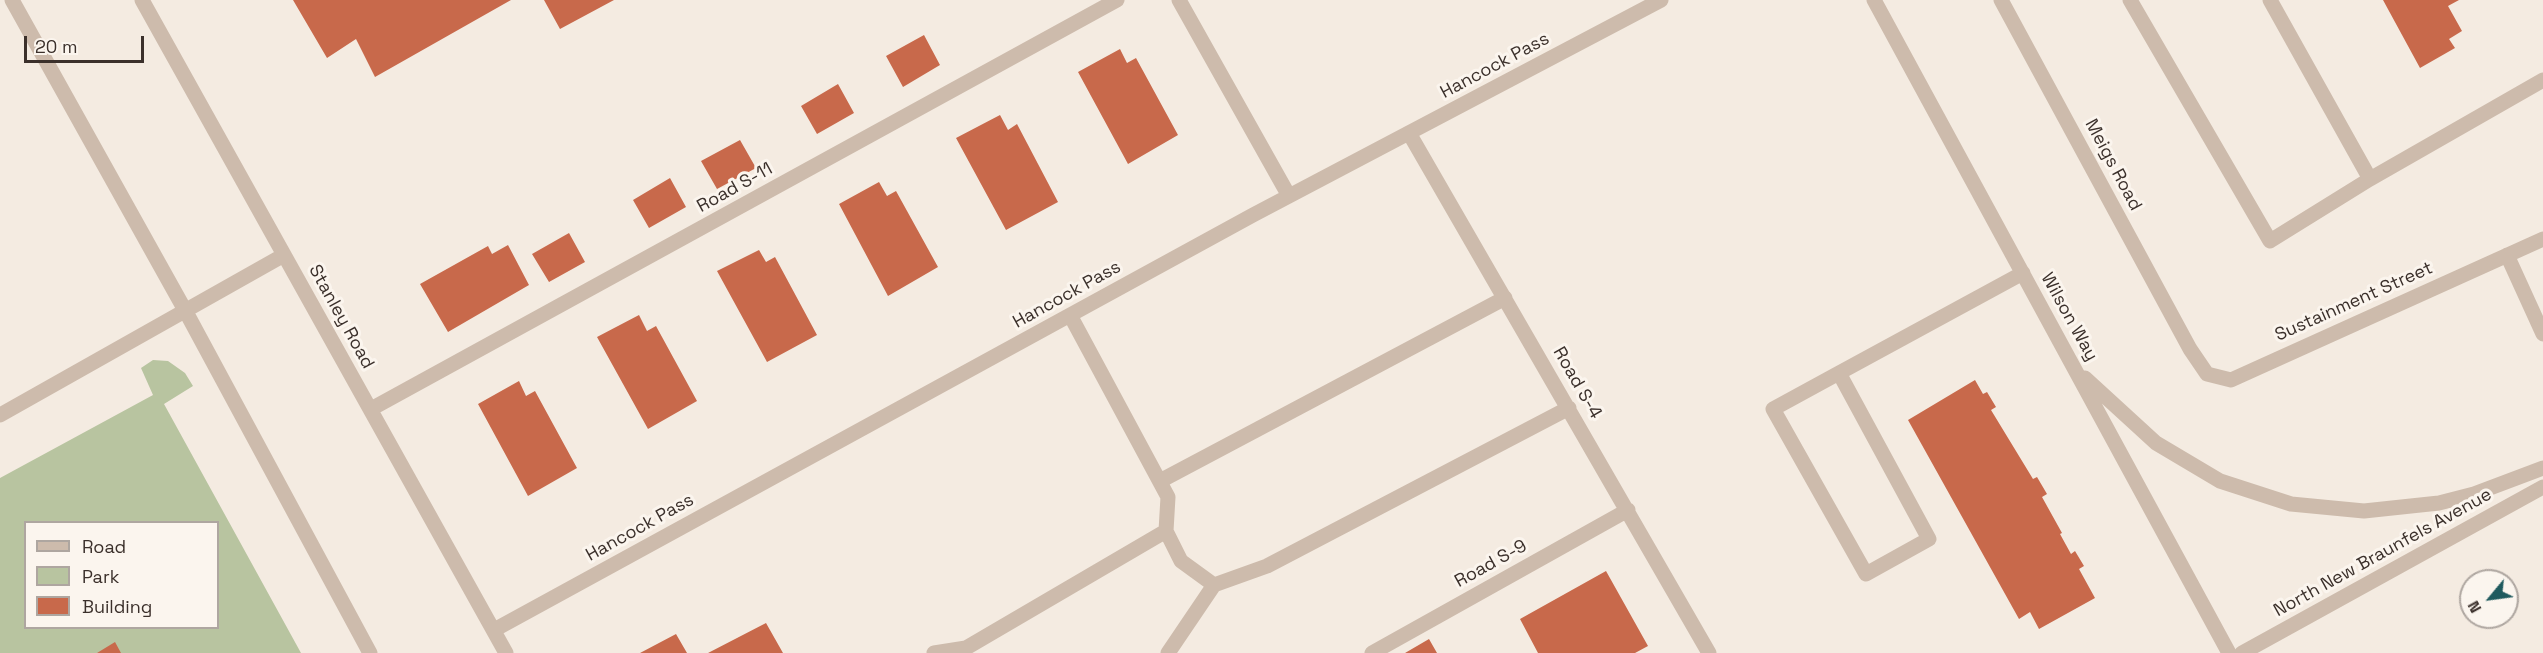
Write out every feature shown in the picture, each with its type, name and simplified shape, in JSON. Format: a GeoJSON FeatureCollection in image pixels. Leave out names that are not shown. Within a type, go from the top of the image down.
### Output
{"type":"FeatureCollection","features":[{"type":"Feature","properties":{"kind":"street"},"geometry":{"type":"LineString","coordinates":[[12,0],[186,312],[370,653]]}},
{"type":"Feature","properties":{"kind":"street","name":"Stanley Road"},"geometry":{"type":"LineString","coordinates":[[142,0],[507,653]]}},
{"type":"Feature","properties":{"kind":"street","name":"Road S-11"},"geometry":{"type":"LineString","coordinates":[[371,410],[1117,0]]}},
{"type":"Feature","properties":{"kind":"street"},"geometry":{"type":"LineString","coordinates":[[1179,0],[1289,196]]}},
{"type":"Feature","properties":{"kind":"street","name":"Hancock Pass"},"geometry":{"type":"LineString","coordinates":[[494,630],[1289,196],[1662,0]]}},
{"type":"Feature","properties":{"kind":"street","name":"Wilson Way"},"geometry":{"type":"LineString","coordinates":[[1874,0],[2229,653]]}},
{"type":"Feature","properties":{"kind":"street","name":"Meigs Road"},"geometry":{"type":"LineString","coordinates":[[2001,0],[2190,349]]}},
{"type":"Feature","properties":{"kind":"street"},"geometry":{"type":"LineString","coordinates":[[2130,0],[2270,241],[2370,179],[2543,80]]}},
{"type":"Feature","properties":{"kind":"street"},"geometry":{"type":"LineString","coordinates":[[2270,0],[2370,179]]}},
{"type":"Feature","properties":{"kind":"street","name":"Road S-4"},"geometry":{"type":"LineString","coordinates":[[1409,133],[1709,653]]}},
{"type":"Feature","properties":{"kind":"street","name":"Sustainment Street"},"geometry":{"type":"LineString","coordinates":[[2190,349],[2207,374],[2231,380],[2543,239]]}},
{"type":"Feature","properties":{"kind":"street"},"geometry":{"type":"LineString","coordinates":[[0,416],[285,255]]}},
{"type":"Feature","properties":{"kind":"street"},"geometry":{"type":"LineString","coordinates":[[2507,255],[2543,334]]}},
{"type":"Feature","properties":{"kind":"street"},"geometry":{"type":"LineString","coordinates":[[1839,373],[1929,539],[1866,574],[1773,409],[1839,373],[2023,273]]}},
{"type":"Feature","properties":{"kind":"street"},"geometry":{"type":"LineString","coordinates":[[1160,481],[1505,298]]}},
{"type":"Feature","properties":{"kind":"street"},"geometry":{"type":"LineString","coordinates":[[1070,315],[1168,497],[1166,531],[1181,561],[1214,585]]}},
{"type":"Feature","properties":{"kind":"street"},"geometry":{"type":"LineString","coordinates":[[2074,368],[2156,444],[2220,481],[2291,504],[2364,511],[2439,503],[2474,494],[2543,468]]}},
{"type":"Feature","properties":{"kind":"street"},"geometry":{"type":"LineString","coordinates":[[1168,653],[1214,585],[1267,566],[1569,408]]}},
{"type":"Feature","properties":{"kind":"street","name":"North New Braunfels Avenue"},"geometry":{"type":"LineString","coordinates":[[2242,653],[2543,487]]}},
{"type":"Feature","properties":{"kind":"street","name":"Road S-9"},"geometry":{"type":"LineString","coordinates":[[1372,653],[1628,510]]}},
{"type":"Feature","properties":{"kind":"street"},"geometry":{"type":"LineString","coordinates":[[934,653],[966,648],[1166,531]]}},
{"type":"Feature","properties":{"kind":"green space"},"geometry":{"type":"Polygon","coordinates":[[[153,360],[168,361],[185,373],[193,386],[164,404],[301,653],[0,653],[0,478],[153,395],[141,368],[153,360]]]}},
{"type":"Feature","properties":{"kind":"building"},"geometry":{"type":"Polygon","coordinates":[[[293,0],[511,0],[375,77],[356,39],[327,58],[293,0]]]}},
{"type":"Feature","properties":{"kind":"building"},"geometry":{"type":"Polygon","coordinates":[[[544,0],[614,0],[560,29],[544,0]]]}},
{"type":"Feature","properties":{"kind":"building"},"geometry":{"type":"Polygon","coordinates":[[[2383,0],[2459,0],[2448,6],[2462,31],[2449,39],[2455,48],[2420,68],[2383,0]]]}},
{"type":"Feature","properties":{"kind":"building"},"geometry":{"type":"Polygon","coordinates":[[[924,35],[940,65],[903,87],[886,56],[924,35]]]}},
{"type":"Feature","properties":{"kind":"building"},"geometry":{"type":"Polygon","coordinates":[[[1120,49],[1127,63],[1136,58],[1178,135],[1128,164],[1078,72],[1120,49]]]}},
{"type":"Feature","properties":{"kind":"building"},"geometry":{"type":"Polygon","coordinates":[[[838,84],[854,113],[817,134],[801,106],[838,84]]]}},
{"type":"Feature","properties":{"kind":"building"},"geometry":{"type":"Polygon","coordinates":[[[1000,115],[1008,130],[1017,124],[1058,202],[1006,230],[956,138],[1000,115]]]}},
{"type":"Feature","properties":{"kind":"building"},"geometry":{"type":"Polygon","coordinates":[[[740,140],[756,168],[717,189],[701,161],[740,140]]]}},
{"type":"Feature","properties":{"kind":"building"},"geometry":{"type":"Polygon","coordinates":[[[670,178],[686,207],[649,228],[633,200],[670,178]]]}},
{"type":"Feature","properties":{"kind":"building"},"geometry":{"type":"Polygon","coordinates":[[[879,182],[887,196],[896,191],[938,267],[888,296],[839,204],[879,182]]]}},
{"type":"Feature","properties":{"kind":"building"},"geometry":{"type":"Polygon","coordinates":[[[569,233],[585,262],[549,282],[532,254],[569,233]]]}},
{"type":"Feature","properties":{"kind":"building"},"geometry":{"type":"Polygon","coordinates":[[[508,245],[529,285],[448,332],[420,284],[488,246],[492,254],[508,245]]]}},
{"type":"Feature","properties":{"kind":"building"},"geometry":{"type":"Polygon","coordinates":[[[759,250],[766,262],[775,257],[817,335],[767,362],[717,271],[759,250]]]}},
{"type":"Feature","properties":{"kind":"building"},"geometry":{"type":"Polygon","coordinates":[[[639,315],[647,331],[656,326],[697,401],[648,429],[597,337],[639,315]]]}},
{"type":"Feature","properties":{"kind":"building"},"geometry":{"type":"Polygon","coordinates":[[[1975,380],[1983,394],[1987,392],[1996,407],[1991,410],[2033,479],[2037,477],[2047,494],[2042,497],[2071,554],[2075,551],[2084,566],[2079,569],[2095,598],[2039,629],[2030,612],[2019,619],[1908,420],[1975,380]]]}},
{"type":"Feature","properties":{"kind":"building"},"geometry":{"type":"Polygon","coordinates":[[[519,381],[526,396],[535,391],[577,468],[528,496],[478,404],[519,381]]]}},
{"type":"Feature","properties":{"kind":"building"},"geometry":{"type":"Polygon","coordinates":[[[1606,571],[1648,646],[1635,653],[1538,653],[1520,619],[1606,571]]]}},
{"type":"Feature","properties":{"kind":"building"},"geometry":{"type":"Polygon","coordinates":[[[766,623],[783,653],[708,653],[766,623]]]}},
{"type":"Feature","properties":{"kind":"building"},"geometry":{"type":"Polygon","coordinates":[[[676,634],[687,653],[640,653],[676,634]]]}},
{"type":"Feature","properties":{"kind":"building"},"geometry":{"type":"Polygon","coordinates":[[[1429,639],[1437,653],[1405,653],[1429,639]]]}},
{"type":"Feature","properties":{"kind":"building"},"geometry":{"type":"Polygon","coordinates":[[[115,642],[121,653],[97,653],[115,642]]]}}]}
